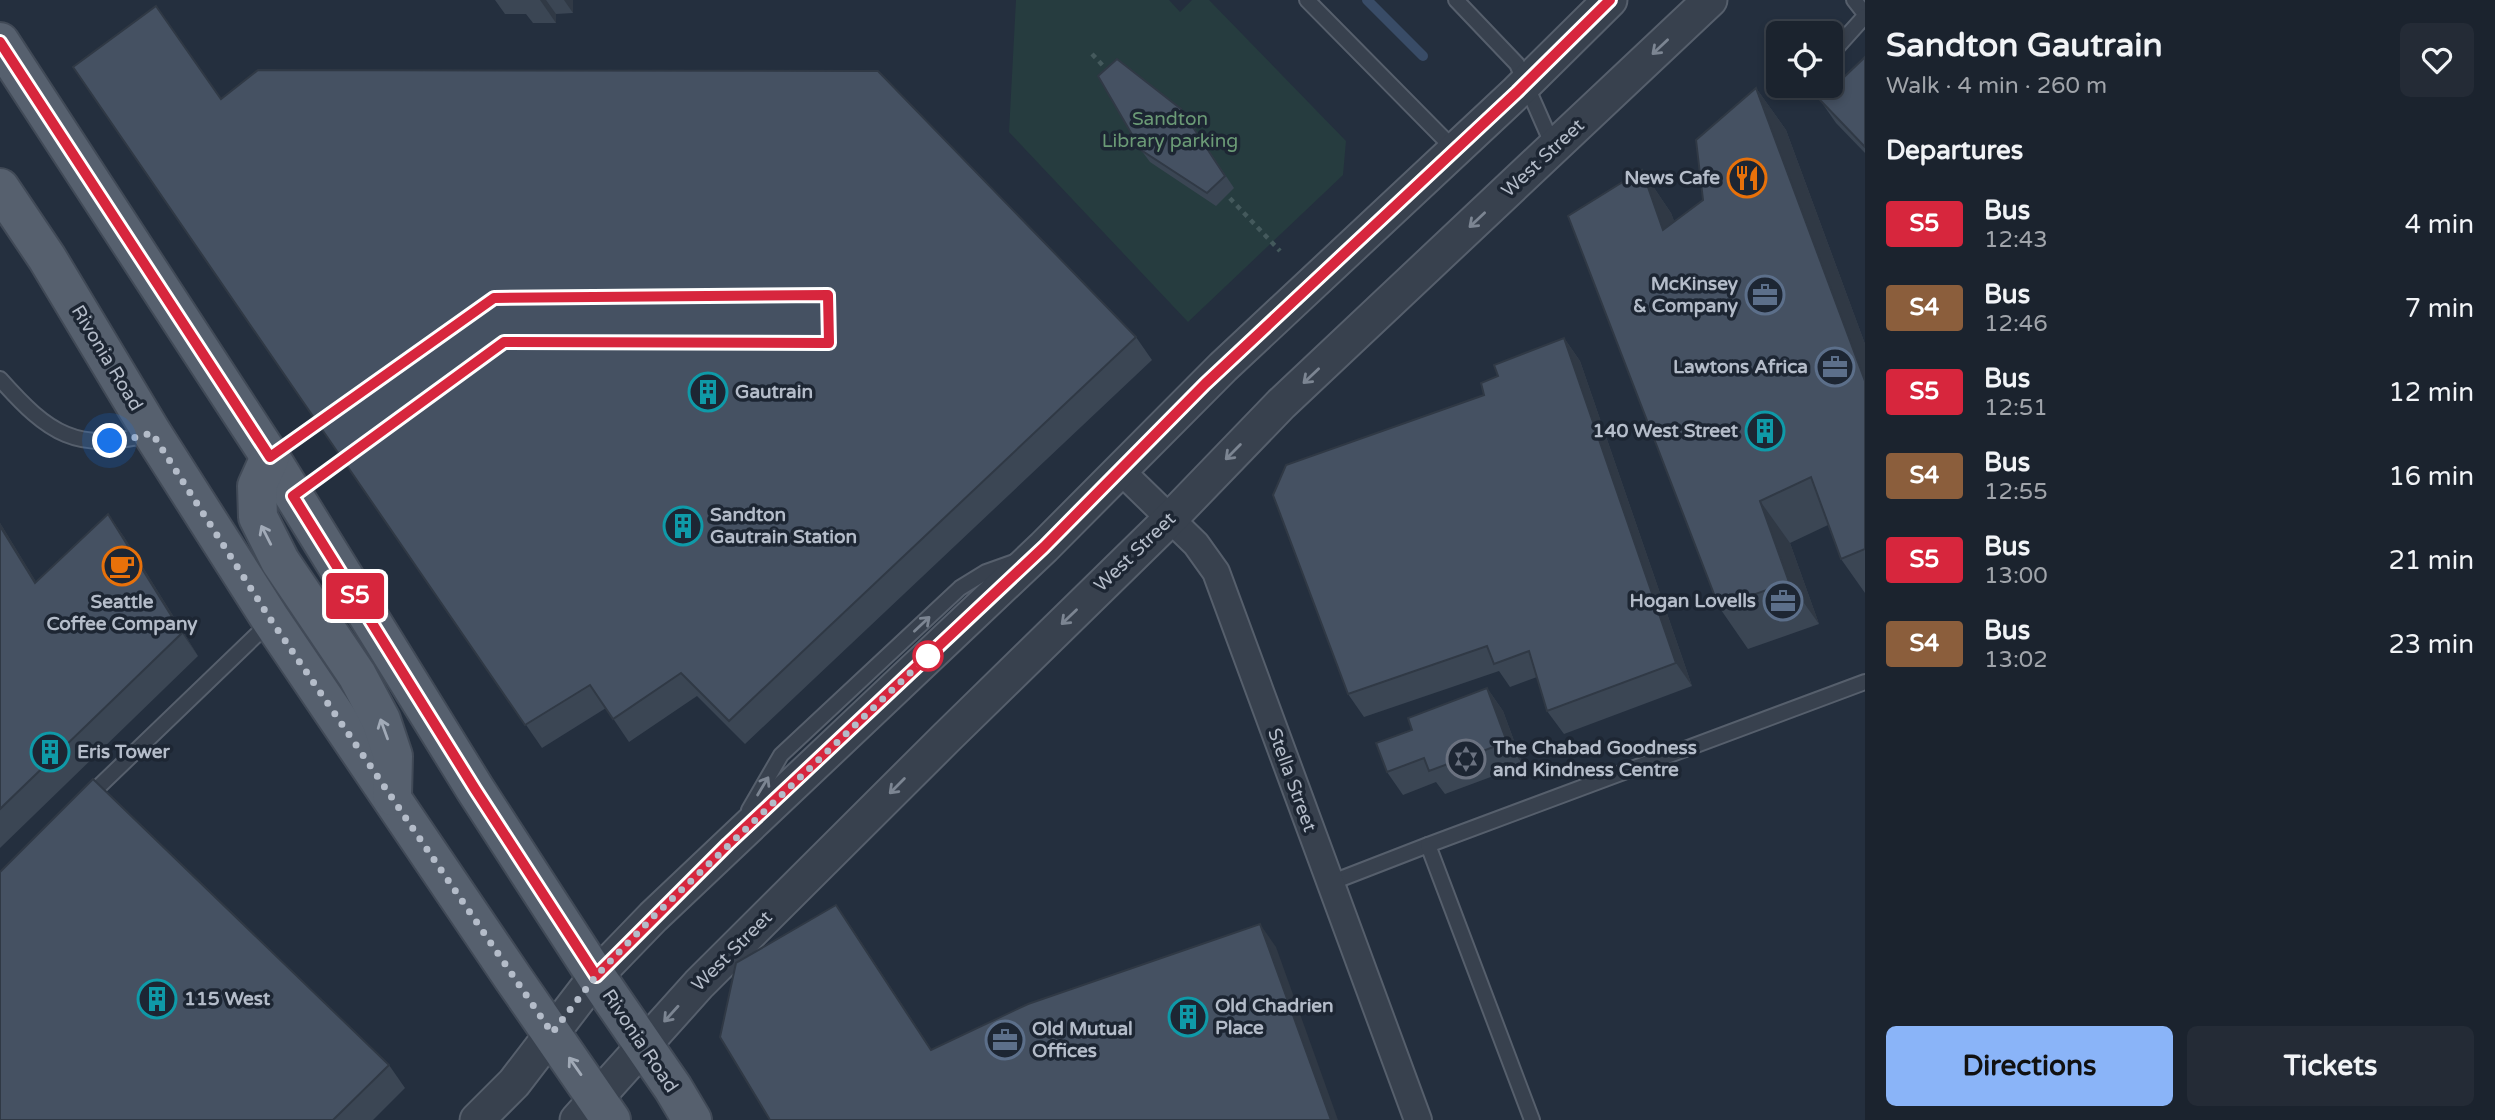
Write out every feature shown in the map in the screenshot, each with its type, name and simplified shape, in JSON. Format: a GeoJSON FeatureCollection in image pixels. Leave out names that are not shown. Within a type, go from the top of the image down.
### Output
{"type":"FeatureCollection","features":[{"type":"Feature","properties":{"kind":"main road","name":"Rivonia Road"},"geometry":{"type":"LineString","coordinates":[[0,42],[270,457],[475,789],[692,1120]]}},
{"type":"Feature","properties":{"kind":"main road","name":"Rivonia Road"},"geometry":{"type":"LineString","coordinates":[[0,188],[47,258],[152,433],[271,620],[552,1033],[595,1113]]}},
{"type":"Feature","properties":{"kind":"main road"},"geometry":{"type":"LineString","coordinates":[[0,214],[47,258]]}},
{"type":"Feature","properties":{"kind":"main road"},"geometry":{"type":"LineString","coordinates":[[270,457],[257,486],[257,517],[279,561],[357,676],[381,720],[393,756],[392,796]]}},
{"type":"Feature","properties":{"kind":"street"},"geometry":{"type":"LineString","coordinates":[[477,1120],[514,1083],[596,976],[728,844],[1036,554],[1223,367],[1455,150],[1610,0]]}},
{"type":"Feature","properties":{"kind":"street","name":"West Street"},"geometry":{"type":"LineString","coordinates":[[595,1113],[643,1046],[719,964],[1171,518],[1281,404],[1710,0]]}},
{"type":"Feature","properties":{"kind":"street","name":"Stella Street"},"geometry":{"type":"LineString","coordinates":[[1119,469],[1196,544],[1216,572],[1418,1120]]}},
{"type":"Feature","properties":{"kind":"lane"},"geometry":{"type":"LineString","coordinates":[[1307,0],[1455,150]]}},
{"type":"Feature","properties":{"kind":"lane"},"geometry":{"type":"LineString","coordinates":[[1456,0],[1517,64],[1554,148]]}},
{"type":"Feature","properties":{"kind":"lane"},"geometry":{"type":"LineString","coordinates":[[1843,40],[1865,15],[1854,0]]}},
{"type":"Feature","properties":{"kind":"lane"},"geometry":{"type":"LineString","coordinates":[[0,379],[27,410],[65,436],[96,442],[125,440],[152,433]]}},
{"type":"Feature","properties":{"kind":"lane"},"geometry":{"type":"LineString","coordinates":[[80,804],[271,620]]}},
{"type":"Feature","properties":{"kind":"lane"},"geometry":{"type":"LineString","coordinates":[[1330,883],[1865,682]]}},
{"type":"Feature","properties":{"kind":"lane"},"geometry":{"type":"LineString","coordinates":[[1428,845],[1532,1120]]}},
{"type":"Feature","properties":{"kind":"path"},"geometry":{"type":"LineString","coordinates":[[1092,54],[1110,72]]}},
{"type":"Feature","properties":{"kind":"path"},"geometry":{"type":"LineString","coordinates":[[1218,186],[1280,251]]}},
{"type":"Feature","properties":{"kind":"green space","name":"Sandton Library parking"},"geometry":{"type":"Polygon","coordinates":[[[1016,0],[1169,0],[1180,12],[1192,0],[1209,0],[1346,141],[1343,175],[1188,322],[1009,132],[1016,0]]]}},
{"type":"Feature","properties":{"kind":"building","name":"Gautrain"},"geometry":{"type":"Polygon","coordinates":[[[156,6],[221,99],[258,70],[878,71],[1136,337],[729,721],[681,673],[613,719],[590,685],[525,725],[73,67],[156,6]]]}},
{"type":"Feature","properties":{"kind":"building"},"geometry":{"type":"Polygon","coordinates":[[[1865,57],[1865,147],[1820,100],[1843,98],[1843,78],[1865,57]]]}},
{"type":"Feature","properties":{"kind":"building"},"geometry":{"type":"Polygon","coordinates":[[[1117,59],[1181,109],[1225,176],[1207,193],[1141,150],[1098,76],[1117,59]]]}},
{"type":"Feature","properties":{"kind":"building","name":"140 West Street"},"geometry":{"type":"Polygon","coordinates":[[[1756,88],[1865,381],[1865,549],[1841,559],[1811,477],[1760,501],[1789,582],[1719,607],[1568,216],[1642,170],[1663,230],[1703,200],[1696,140],[1756,88]]]}},
{"type":"Feature","properties":{"kind":"building"},"geometry":{"type":"Polygon","coordinates":[[[1564,338],[1676,663],[1547,711],[1529,651],[1494,664],[1487,646],[1348,694],[1273,495],[1286,465],[1484,395],[1481,383],[1498,376],[1494,365],[1564,338]]]}},
{"type":"Feature","properties":{"kind":"building","name":"Eris Tower"},"geometry":{"type":"Polygon","coordinates":[[[108,514],[182,633],[0,809],[0,526],[35,583],[108,514]]]}},
{"type":"Feature","properties":{"kind":"building"},"geometry":{"type":"Polygon","coordinates":[[[1487,688],[1507,742],[1429,771],[1424,758],[1387,772],[1376,743],[1412,730],[1408,718],[1487,688]]]}},
{"type":"Feature","properties":{"kind":"building","name":"115 West"},"geometry":{"type":"Polygon","coordinates":[[[93,779],[389,1065],[333,1120],[0,1120],[0,872],[93,779]]]}},
{"type":"Feature","properties":{"kind":"building","name":"Old Chadrien Place"},"geometry":{"type":"Polygon","coordinates":[[[836,905],[931,1050],[1028,1004],[1260,924],[1331,1120],[770,1120],[720,1037],[736,963],[836,905]]]}},
{"type":"Feature","properties":{"kind":"waterway"},"geometry":{"type":"LineString","coordinates":[[1367,0],[1423,56]]}},
{"type":"Feature","properties":{"kind":"bus line","name":"S5"},"geometry":{"type":"LineString","coordinates":[[0,42],[270,457],[494,298],[828,295],[829,343],[504,342],[293,496],[475,789],[596,976],[728,844],[1044,547],[1205,384],[1517,92],[1610,0]]}},
{"type":"Feature","properties":{"kind":"place","name":"News Cafe"},"geometry":{"type":"Point","coordinates":[1747,178]}},
{"type":"Feature","properties":{"kind":"place","name":"McKinsey & Company"},"geometry":{"type":"Point","coordinates":[1765,295]}},
{"type":"Feature","properties":{"kind":"place","name":"Lawtons Africa"},"geometry":{"type":"Point","coordinates":[1835,367]}},
{"type":"Feature","properties":{"kind":"place","name":"Gautrain"},"geometry":{"type":"Point","coordinates":[708,392]}},
{"type":"Feature","properties":{"kind":"place","name":"140 West Street"},"geometry":{"type":"Point","coordinates":[1765,431]}},
{"type":"Feature","properties":{"kind":"place","name":"Sandton Gautrain Station"},"geometry":{"type":"Point","coordinates":[683,526]}},
{"type":"Feature","properties":{"kind":"place","name":"Seattle Coffee Company"},"geometry":{"type":"Point","coordinates":[122,566]}},
{"type":"Feature","properties":{"kind":"place","name":"Hogan Lovells"},"geometry":{"type":"Point","coordinates":[1783,601]}},
{"type":"Feature","properties":{"kind":"place","name":"Eris Tower"},"geometry":{"type":"Point","coordinates":[50,752]}},
{"type":"Feature","properties":{"kind":"place","name":"The Chabad Goodness and Kindness Centre"},"geometry":{"type":"Point","coordinates":[1466,759]}},
{"type":"Feature","properties":{"kind":"place","name":"115 West"},"geometry":{"type":"Point","coordinates":[157,999]}},
{"type":"Feature","properties":{"kind":"place","name":"Old Chadrien Place"},"geometry":{"type":"Point","coordinates":[1188,1017]}},
{"type":"Feature","properties":{"kind":"place","name":"Old Mutual Offices"},"geometry":{"type":"Point","coordinates":[1005,1040]}},
{"type":"Feature","properties":{"kind":"route"},"geometry":{"type":"LineString","coordinates":[[110,441],[152,433],[271,620],[552,1033],[596,976],[653,917],[928,656]]}}]}
